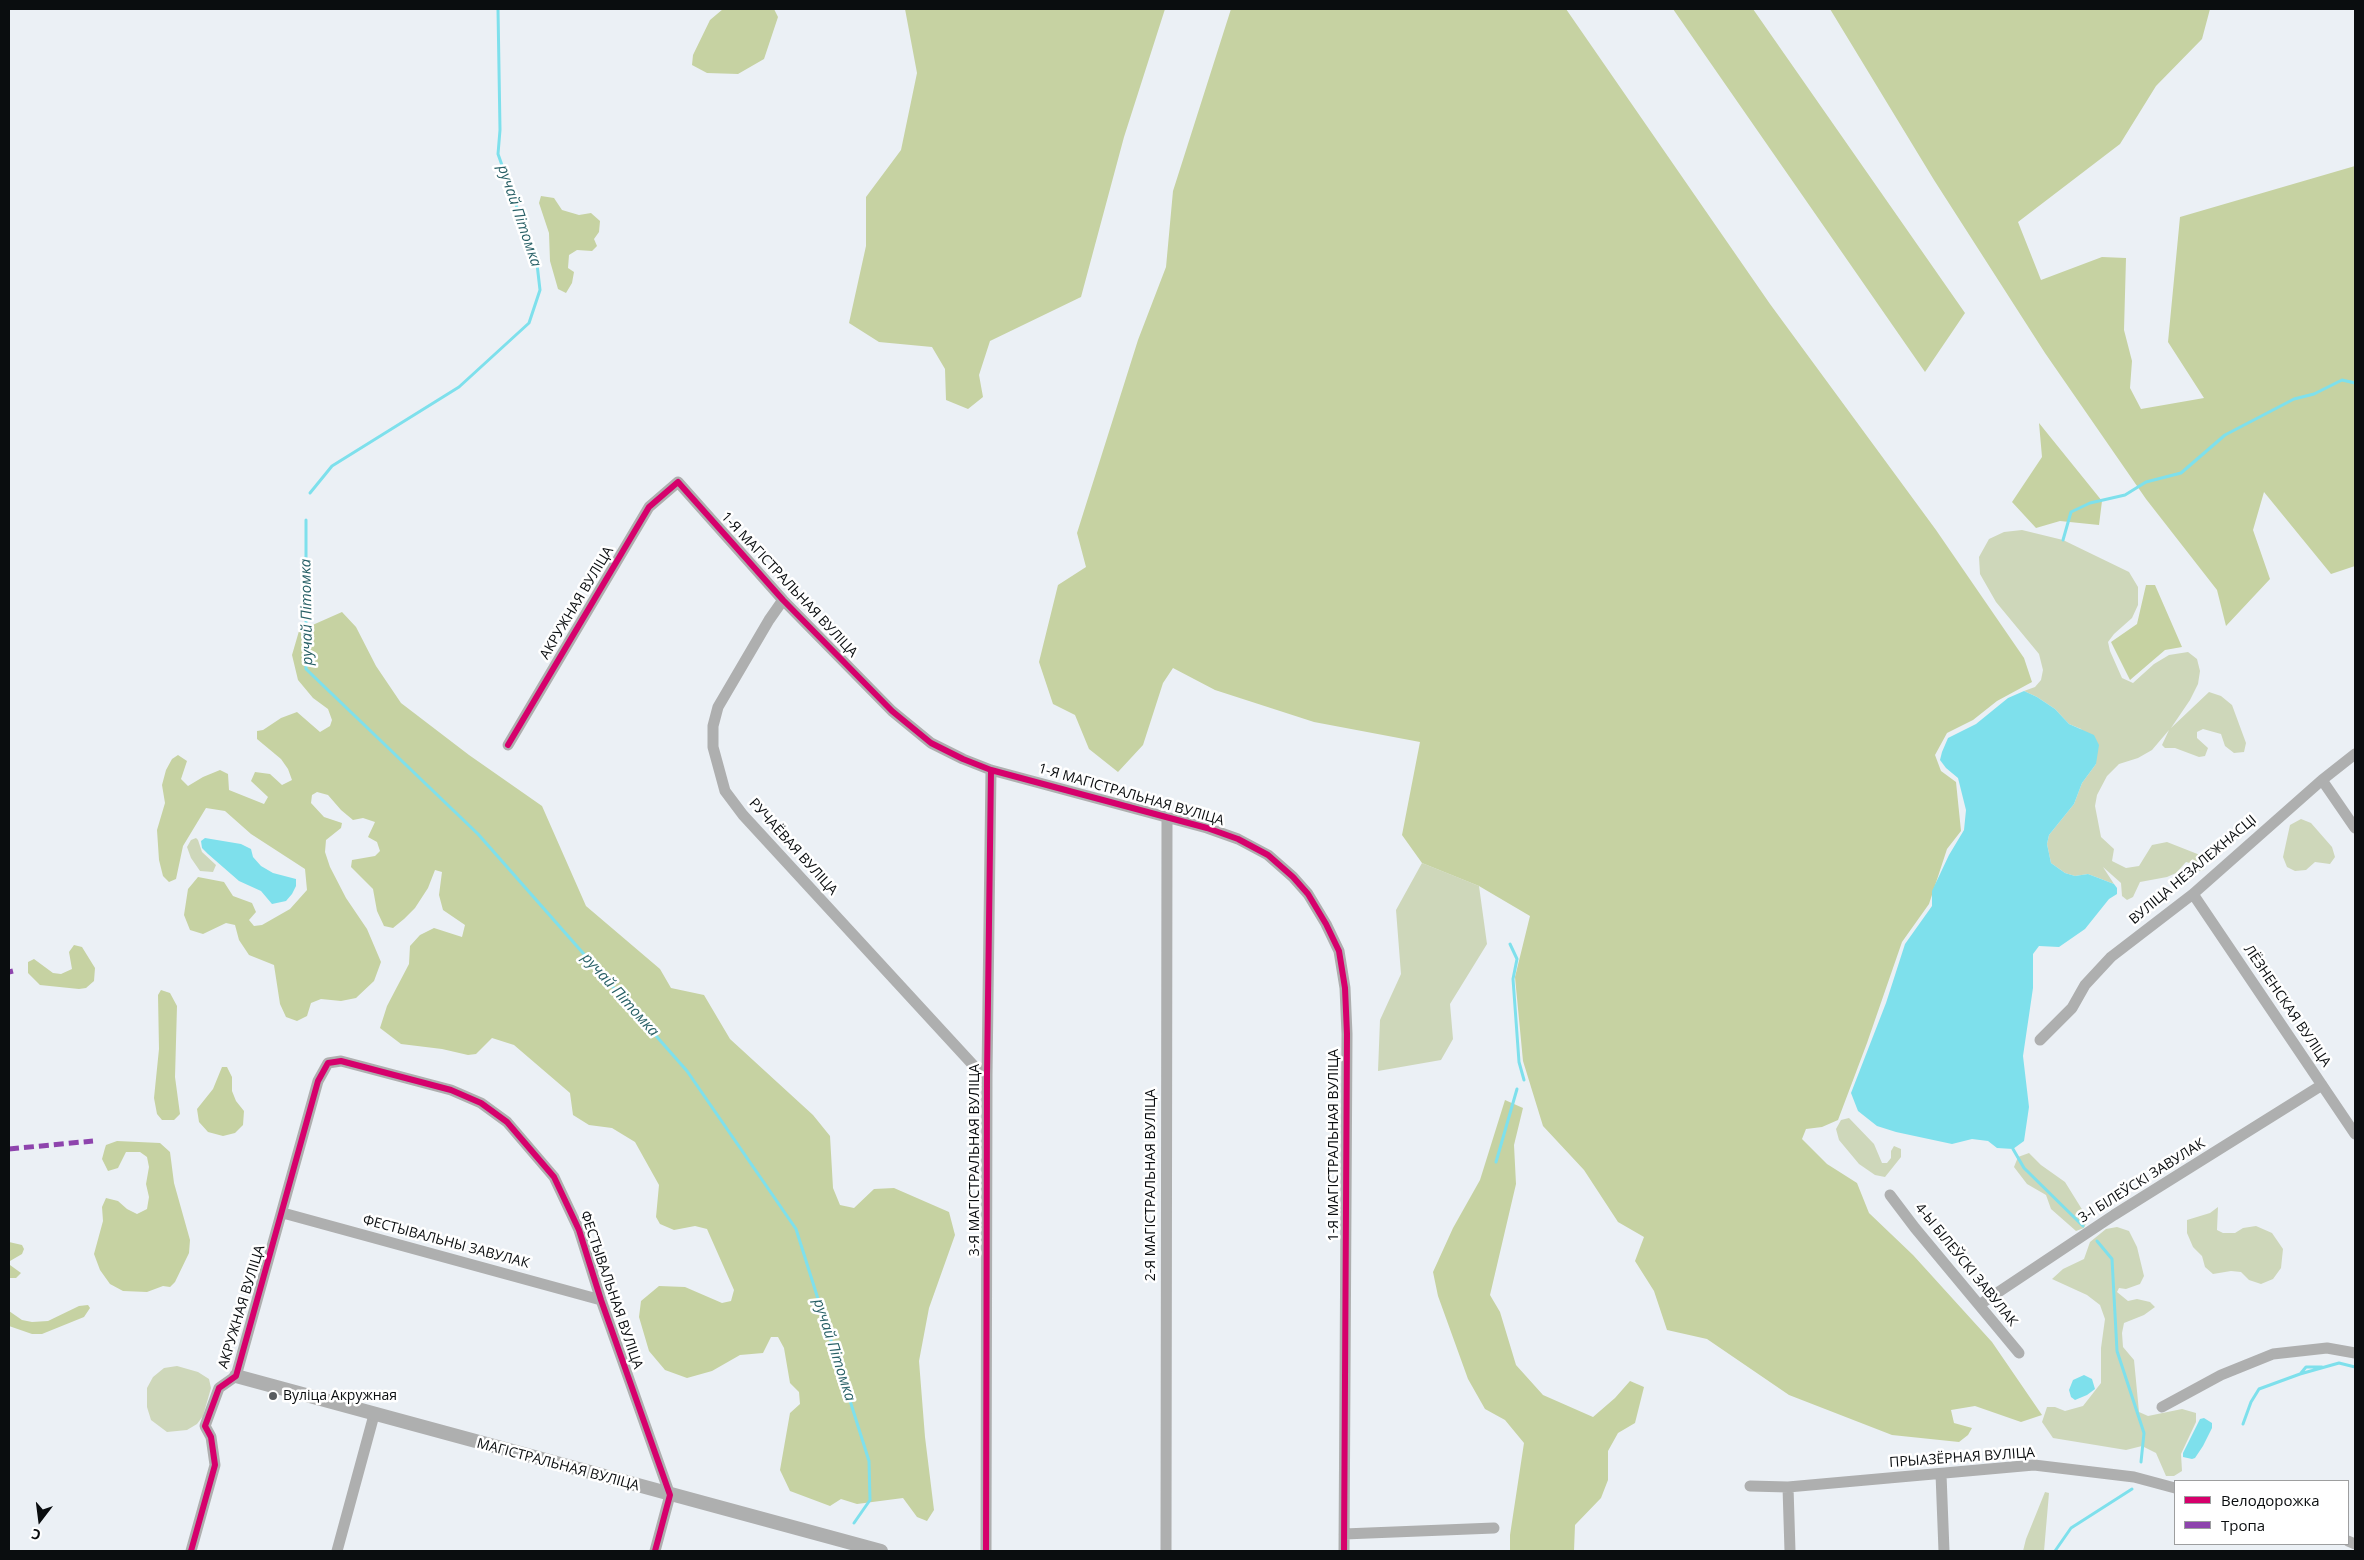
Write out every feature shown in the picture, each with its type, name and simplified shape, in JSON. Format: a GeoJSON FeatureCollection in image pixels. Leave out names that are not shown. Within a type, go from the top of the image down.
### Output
{"type":"FeatureCollection","features":[{"type":"Feature","properties":{"kind":"street","name":"1-Я МАГІСТРАЛЬНАЯ ВУЛІЦА"},"geometry":{"type":"LineString","coordinates":[[678,482],[783,600],[892,711],[931,743],[991,770],[1207,828],[1238,839],[1268,855],[1308,894],[1339,951],[1347,1034],[1344,1551]]}},
{"type":"Feature","properties":{"kind":"street","name":"АКРУЖНАЯ ВУЛІЦА"},"geometry":{"type":"LineString","coordinates":[[508,745],[649,507],[678,482]]}},
{"type":"Feature","properties":{"kind":"street","name":"РУЧАЁВАЯ ВУЛІЦА"},"geometry":{"type":"LineString","coordinates":[[783,600],[769,620],[718,707],[713,726],[713,747],[725,791],[749,822],[974,1066],[987,1074]]}},
{"type":"Feature","properties":{"kind":"street","name":"ВУЛІЦА НЕЗАЛЕЖНАСЦІ"},"geometry":{"type":"LineString","coordinates":[[2040,1040],[2072,1008],[2085,985],[2111,957],[2193,894],[2322,780],[2355,754]]}},
{"type":"Feature","properties":{"kind":"street","name":"3-Я МАГІСТРАЛЬНАЯ ВУЛІЦА"},"geometry":{"type":"LineString","coordinates":[[986,1551],[987,1074],[991,770]]}},
{"type":"Feature","properties":{"kind":"street"},"geometry":{"type":"LineString","coordinates":[[2322,780],[2355,828]]}},
{"type":"Feature","properties":{"kind":"street","name":"2-Я МАГІСТРАЛЬНАЯ ВУЛІЦА"},"geometry":{"type":"LineString","coordinates":[[1166,1551],[1167,818]]}},
{"type":"Feature","properties":{"kind":"street","name":"ЛЁЗНЕНСКАЯ ВУЛІЦА"},"geometry":{"type":"LineString","coordinates":[[2193,894],[2355,1134]]}},
{"type":"Feature","properties":{"kind":"street","name":"ФЕСТЫВАЛЬНАЯ ВУЛІЦА"},"geometry":{"type":"LineString","coordinates":[[328,1063],[341,1061],[451,1090],[481,1103],[507,1122],[554,1177],[579,1230],[601,1300],[670,1495]]}},
{"type":"Feature","properties":{"kind":"street","name":"АКРУЖНАЯ ВУЛІЦА"},"geometry":{"type":"LineString","coordinates":[[191,1551],[215,1465],[211,1437],[205,1426],[219,1388],[236,1376],[283,1213],[318,1081],[328,1063]]}},
{"type":"Feature","properties":{"kind":"street","name":"3-І БІЛЕЎСКІ ЗАВУЛАК"},"geometry":{"type":"LineString","coordinates":[[1979,1305],[2114,1215],[2322,1085]]}},
{"type":"Feature","properties":{"kind":"street","name":"4-Ы БІЛЕЎСКІ ЗАВУЛАК"},"geometry":{"type":"LineString","coordinates":[[1890,1195],[2019,1353]]}},
{"type":"Feature","properties":{"kind":"street","name":"ФЕСТЫВАЛЬНЫ ЗАВУЛАК"},"geometry":{"type":"LineString","coordinates":[[283,1213],[601,1300]]}},
{"type":"Feature","properties":{"kind":"street"},"geometry":{"type":"LineString","coordinates":[[2162,1407],[2221,1375],[2273,1354],[2328,1348],[2355,1353]]}},
{"type":"Feature","properties":{"kind":"street","name":"МАГІСТРАЛЬНАЯ ВУЛІЦА"},"geometry":{"type":"LineString","coordinates":[[236,1376],[374,1415],[881,1551]]}},
{"type":"Feature","properties":{"kind":"street"},"geometry":{"type":"LineString","coordinates":[[337,1551],[374,1415]]}},
{"type":"Feature","properties":{"kind":"street","name":"ПРЫАЗЁРНАЯ ВУЛІЦА"},"geometry":{"type":"LineString","coordinates":[[1750,1486],[1788,1487],[2034,1466],[2134,1477],[2174,1488]]}},
{"type":"Feature","properties":{"kind":"street"},"geometry":{"type":"LineString","coordinates":[[1941,1474],[1944,1551]]}},
{"type":"Feature","properties":{"kind":"street"},"geometry":{"type":"LineString","coordinates":[[1788,1487],[1790,1551]]}},
{"type":"Feature","properties":{"kind":"street"},"geometry":{"type":"LineString","coordinates":[[655,1551],[670,1495]]}},
{"type":"Feature","properties":{"kind":"street"},"geometry":{"type":"LineString","coordinates":[[1344,1534],[1494,1528]]}},
{"type":"Feature","properties":{"kind":"green space"},"geometry":{"type":"Polygon","coordinates":[[[723,9],[774,9],[778,17],[764,59],[738,74],[707,73],[692,65],[693,55],[710,20],[723,9]]]}},
{"type":"Feature","properties":{"kind":"green space"},"geometry":{"type":"Polygon","coordinates":[[[905,9],[1165,9],[1124,137],[1081,297],[990,341],[979,375],[983,397],[968,409],[946,400],[945,369],[932,347],[879,342],[849,323],[866,246],[866,197],[901,150],[917,73],[905,9]]]}},
{"type":"Feature","properties":{"kind":"green space"},"geometry":{"type":"Polygon","coordinates":[[[1231,9],[1566,9],[1770,304],[1936,530],[2024,658],[2032,682],[1997,701],[1973,720],[1947,733],[1935,755],[1941,771],[1956,782],[1961,831],[1947,849],[1929,904],[1902,942],[1838,1120],[1822,1127],[1806,1129],[1802,1139],[1827,1164],[1857,1183],[1869,1213],[1913,1255],[1992,1342],[2042,1415],[2021,1422],[1975,1406],[1951,1410],[1954,1423],[1972,1428],[1968,1435],[1959,1442],[1892,1435],[1789,1395],[1707,1339],[1667,1330],[1654,1291],[1635,1261],[1644,1237],[1618,1222],[1584,1170],[1543,1126],[1523,1061],[1515,977],[1530,916],[1479,886],[1422,863],[1402,835],[1420,742],[1314,722],[1215,690],[1173,668],[1163,683],[1143,745],[1118,772],[1089,749],[1075,715],[1053,704],[1039,662],[1058,585],[1086,567],[1077,533],[1138,340],[1166,267],[1173,191],[1231,9]]]}},
{"type":"Feature","properties":{"kind":"green space"},"geometry":{"type":"Polygon","coordinates":[[[1673,9],[1753,9],[1965,313],[1925,372],[1673,9]]]}},
{"type":"Feature","properties":{"kind":"green space"},"geometry":{"type":"Polygon","coordinates":[[[1830,9],[2210,9],[2202,39],[2156,86],[2120,144],[2018,222],[2041,280],[2102,257],[2126,258],[2124,330],[2132,361],[2130,388],[2141,409],[2204,398],[2168,342],[2180,217],[2355,166],[2355,566],[2331,574],[2264,492],[2253,530],[2270,579],[2226,626],[2217,590],[2146,499],[2045,353],[1934,180],[1830,9]]]}},
{"type":"Feature","properties":{"kind":"green space"},"geometry":{"type":"Polygon","coordinates":[[[541,196],[554,198],[562,210],[579,215],[591,213],[600,221],[599,232],[594,239],[597,246],[592,251],[577,250],[569,255],[568,268],[574,272],[572,283],[566,293],[558,289],[550,261],[549,233],[539,203],[541,196]]]}},
{"type":"Feature","properties":{"kind":"green space"},"geometry":{"type":"Polygon","coordinates":[[[2039,423],[2102,501],[2099,525],[2060,521],[2036,528],[2012,502],[2042,457],[2039,423]]]}},
{"type":"Feature","properties":{"kind":"green space"},"geometry":{"type":"Polygon","coordinates":[[[2022,530],[2063,540],[2129,572],[2138,587],[2138,605],[2132,618],[2108,642],[2122,678],[2133,683],[2154,664],[2169,655],[2188,652],[2197,659],[2200,671],[2198,684],[2190,700],[2171,728],[2209,692],[2221,696],[2232,705],[2246,743],[2244,752],[2234,753],[2225,746],[2221,734],[2203,729],[2197,732],[2197,738],[2208,748],[2205,756],[2199,757],[2175,748],[2165,748],[2162,745],[2169,730],[2152,750],[2138,758],[2119,764],[2107,776],[2097,795],[2095,806],[2101,837],[2114,849],[2112,861],[2126,868],[2139,866],[2152,845],[2167,842],[2200,855],[2205,862],[2204,870],[2199,871],[2197,865],[2186,862],[2176,873],[2167,877],[2140,882],[2133,897],[2127,900],[2122,896],[2121,883],[2103,867],[2114,884],[2088,874],[2075,876],[2065,873],[2051,863],[2047,844],[2049,835],[2074,804],[2082,783],[2096,764],[2081,729],[2069,724],[2055,709],[2024,691],[2035,687],[2041,680],[2043,670],[2039,654],[1996,602],[1980,574],[1979,557],[1989,539],[2004,532],[2022,530]]]}},
{"type":"Feature","properties":{"kind":"green space"},"geometry":{"type":"Polygon","coordinates":[[[2146,585],[2155,585],[2182,647],[2165,650],[2130,680],[2111,642],[2137,624],[2146,585]]]}},
{"type":"Feature","properties":{"kind":"green space"},"geometry":{"type":"Polygon","coordinates":[[[342,612],[356,627],[376,666],[401,703],[469,755],[542,806],[586,906],[660,969],[671,988],[704,995],[730,1039],[813,1115],[830,1136],[833,1188],[840,1205],[854,1208],[874,1189],[894,1188],[949,1212],[955,1235],[929,1308],[919,1361],[925,1437],[934,1510],[927,1521],[917,1517],[903,1498],[857,1504],[841,1499],[830,1506],[790,1491],[780,1470],[790,1413],[800,1404],[799,1392],[790,1383],[784,1348],[778,1337],[771,1337],[763,1353],[740,1355],[712,1371],[687,1378],[665,1370],[649,1351],[639,1317],[641,1301],[659,1286],[685,1287],[722,1303],[731,1301],[734,1290],[707,1229],[695,1226],[674,1230],[660,1224],[656,1217],[659,1185],[635,1142],[612,1128],[589,1125],[573,1115],[570,1093],[514,1045],[492,1038],[476,1054],[468,1055],[442,1049],[401,1044],[380,1028],[387,1006],[409,964],[410,946],[420,935],[434,928],[462,937],[465,925],[443,910],[439,895],[442,872],[435,870],[428,888],[415,908],[404,919],[393,928],[384,926],[377,911],[373,889],[351,867],[352,860],[375,856],[380,851],[377,842],[368,837],[375,822],[363,818],[353,820],[328,795],[317,792],[312,795],[311,803],[324,817],[342,823],[341,828],[326,840],[325,852],[330,867],[346,898],[367,929],[381,962],[374,981],[356,998],[341,1001],[321,999],[311,1003],[307,1016],[297,1021],[286,1017],[280,1004],[274,965],[249,955],[239,940],[235,925],[226,923],[203,934],[190,930],[184,915],[188,889],[198,877],[224,882],[233,896],[252,903],[256,912],[249,920],[254,926],[262,925],[290,909],[307,890],[305,869],[251,834],[225,811],[206,808],[183,846],[176,879],[169,882],[163,876],[159,860],[157,830],[165,803],[162,785],[166,770],[172,759],[178,755],[187,761],[181,779],[188,786],[220,770],[228,774],[229,790],[264,804],[268,797],[251,781],[255,772],[270,774],[282,785],[292,780],[288,769],[281,759],[257,739],[257,731],[263,730],[281,718],[297,712],[320,732],[330,726],[332,720],[328,709],[313,698],[298,680],[292,655],[299,631],[342,612]]]}},
{"type":"Feature","properties":{"kind":"green space"},"geometry":{"type":"Polygon","coordinates":[[[2301,819],[2311,823],[2332,847],[2335,857],[2330,864],[2315,862],[2306,870],[2295,871],[2287,867],[2283,857],[2290,825],[2301,819]]]}},
{"type":"Feature","properties":{"kind":"green space"},"geometry":{"type":"Polygon","coordinates":[[[196,838],[202,852],[216,865],[213,872],[200,871],[191,858],[187,847],[191,840],[196,838]]]}},
{"type":"Feature","properties":{"kind":"green space"},"geometry":{"type":"Polygon","coordinates":[[[1422,863],[1479,886],[1487,944],[1450,1004],[1453,1039],[1441,1060],[1378,1071],[1380,1020],[1401,974],[1396,910],[1422,863]]]}},
{"type":"Feature","properties":{"kind":"green space"},"geometry":{"type":"Polygon","coordinates":[[[74,945],[82,947],[95,968],[94,981],[86,988],[40,985],[28,973],[28,962],[34,959],[53,973],[61,974],[72,969],[69,952],[74,945]]]}},
{"type":"Feature","properties":{"kind":"green space"},"geometry":{"type":"Polygon","coordinates":[[[161,990],[170,993],[177,1006],[175,1077],[180,1114],[174,1120],[162,1120],[157,1114],[154,1098],[159,1049],[158,995],[161,990]]]}},
{"type":"Feature","properties":{"kind":"green space"},"geometry":{"type":"Polygon","coordinates":[[[222,1067],[227,1067],[232,1077],[232,1091],[236,1101],[244,1111],[243,1125],[235,1133],[223,1136],[208,1132],[199,1122],[197,1109],[213,1089],[222,1067]]]}},
{"type":"Feature","properties":{"kind":"green space"},"geometry":{"type":"Polygon","coordinates":[[[1505,1100],[1523,1108],[1514,1145],[1516,1184],[1490,1295],[1500,1312],[1516,1365],[1543,1395],[1593,1417],[1615,1398],[1630,1381],[1644,1387],[1635,1423],[1618,1433],[1608,1451],[1608,1480],[1601,1498],[1575,1525],[1574,1551],[1510,1551],[1510,1535],[1524,1443],[1505,1420],[1485,1409],[1468,1379],[1438,1296],[1433,1272],[1453,1228],[1480,1180],[1505,1100]]]}},
{"type":"Feature","properties":{"kind":"green space"},"geometry":{"type":"Polygon","coordinates":[[[1849,1118],[1874,1144],[1882,1163],[1887,1163],[1891,1158],[1891,1151],[1894,1146],[1901,1149],[1901,1157],[1885,1177],[1875,1175],[1859,1164],[1839,1140],[1836,1129],[1841,1120],[1849,1118]]]}},
{"type":"Feature","properties":{"kind":"green space"},"geometry":{"type":"Polygon","coordinates":[[[117,1141],[160,1143],[170,1152],[174,1183],[190,1240],[189,1253],[175,1282],[170,1287],[163,1286],[147,1292],[123,1291],[110,1284],[100,1270],[94,1254],[103,1221],[102,1207],[106,1198],[118,1201],[127,1209],[137,1214],[147,1209],[149,1197],[146,1184],[149,1167],[147,1157],[140,1152],[126,1152],[118,1168],[108,1171],[102,1159],[106,1145],[117,1141]]]}},
{"type":"Feature","properties":{"kind":"green space"},"geometry":{"type":"Polygon","coordinates":[[[2029,1153],[2041,1165],[2065,1182],[2088,1219],[2084,1228],[2076,1231],[2051,1209],[2046,1195],[2027,1184],[2014,1167],[2018,1157],[2029,1153]]]}},
{"type":"Feature","properties":{"kind":"green space"},"geometry":{"type":"Polygon","coordinates":[[[2218,1207],[2217,1230],[2223,1233],[2235,1233],[2243,1228],[2256,1226],[2272,1233],[2283,1249],[2281,1268],[2273,1279],[2261,1284],[2249,1280],[2241,1272],[2231,1271],[2213,1274],[2205,1267],[2202,1256],[2193,1247],[2187,1233],[2187,1220],[2210,1213],[2218,1207]]]}},
{"type":"Feature","properties":{"kind":"green space"},"geometry":{"type":"Polygon","coordinates":[[[2117,1227],[2129,1231],[2137,1247],[2144,1276],[2140,1284],[2126,1289],[2119,1288],[2117,1292],[2128,1301],[2137,1299],[2150,1302],[2155,1307],[2144,1315],[2124,1323],[2122,1333],[2123,1347],[2134,1360],[2139,1412],[2148,1416],[2182,1409],[2196,1413],[2196,1422],[2181,1454],[2182,1471],[2174,1476],[2166,1476],[2156,1453],[2142,1446],[2126,1450],[2053,1438],[2042,1422],[2047,1407],[2055,1407],[2065,1411],[2083,1406],[2101,1383],[2101,1348],[2105,1319],[2100,1305],[2087,1295],[2052,1279],[2063,1269],[2084,1259],[2090,1242],[2106,1229],[2117,1227]]]}},
{"type":"Feature","properties":{"kind":"green space"},"geometry":{"type":"Polygon","coordinates":[[[9,1242],[22,1245],[24,1249],[22,1254],[10,1261],[10,1265],[21,1273],[16,1278],[9,1278],[9,1242]]]}},
{"type":"Feature","properties":{"kind":"green space"},"geometry":{"type":"Polygon","coordinates":[[[88,1305],[90,1308],[84,1317],[42,1334],[32,1334],[9,1326],[9,1311],[22,1320],[32,1322],[48,1321],[79,1306],[88,1305]]]}},
{"type":"Feature","properties":{"kind":"green space"},"geometry":{"type":"Polygon","coordinates":[[[177,1366],[198,1372],[209,1379],[211,1388],[203,1416],[197,1424],[187,1430],[167,1432],[151,1420],[147,1407],[147,1388],[153,1377],[164,1368],[177,1366]]]}},
{"type":"Feature","properties":{"kind":"green space"},"geometry":{"type":"Polygon","coordinates":[[[2045,1492],[2049,1493],[2044,1551],[2023,1551],[2026,1539],[2045,1492]]]}},
{"type":"Feature","properties":{"kind":"water"},"geometry":{"type":"Polygon","coordinates":[[[2024,691],[2055,709],[2069,724],[2094,735],[2099,745],[2096,764],[2082,783],[2074,804],[2049,835],[2047,844],[2051,863],[2065,873],[2075,876],[2088,874],[2114,884],[2117,888],[2117,894],[2109,899],[2085,929],[2059,947],[2039,946],[2033,954],[2033,988],[2023,1056],[2029,1107],[2024,1141],[2013,1149],[1997,1148],[1988,1141],[1972,1139],[1952,1144],[1896,1132],[1877,1126],[1858,1111],[1851,1093],[1886,1003],[1905,944],[1932,906],[1932,891],[1949,855],[1964,830],[1966,810],[1958,778],[1940,760],[1942,752],[1948,738],[1976,724],[2008,698],[2024,691]]]}},
{"type":"Feature","properties":{"kind":"water"},"geometry":{"type":"Polygon","coordinates":[[[205,838],[241,844],[251,849],[253,857],[261,866],[273,873],[296,879],[296,886],[292,894],[286,901],[272,904],[261,891],[239,881],[208,854],[202,848],[201,841],[205,838]]]}},
{"type":"Feature","properties":{"kind":"water"},"geometry":{"type":"Polygon","coordinates":[[[2084,1375],[2092,1379],[2095,1389],[2075,1400],[2071,1397],[2069,1390],[2073,1380],[2084,1375]]]}},
{"type":"Feature","properties":{"kind":"water"},"geometry":{"type":"Polygon","coordinates":[[[2204,1418],[2212,1423],[2212,1428],[2203,1446],[2195,1458],[2183,1457],[2183,1453],[2200,1419],[2204,1418]]]}},
{"type":"Feature","properties":{"kind":"waterway","name":"ручай Пітомка"},"geometry":{"type":"LineString","coordinates":[[310,493],[332,466],[459,387],[529,323],[540,290],[537,264],[498,154],[500,130],[498,9]]}},
{"type":"Feature","properties":{"kind":"waterway"},"geometry":{"type":"LineString","coordinates":[[2063,540],[2071,512],[2090,503],[2125,495],[2146,482],[2181,473],[2225,435],[2294,399],[2314,394],[2342,380],[2355,383]]}},
{"type":"Feature","properties":{"kind":"waterway","name":"ручай Пітомка"},"geometry":{"type":"LineString","coordinates":[[306,520],[306,669],[478,834],[687,1071],[796,1229],[869,1461],[870,1500],[854,1523]]}},
{"type":"Feature","properties":{"kind":"waterway"},"geometry":{"type":"LineString","coordinates":[[1510,944],[1517,959],[1513,979],[1519,1062],[1524,1080]]}},
{"type":"Feature","properties":{"kind":"waterway"},"geometry":{"type":"LineString","coordinates":[[1496,1162],[1517,1089]]}},
{"type":"Feature","properties":{"kind":"waterway"},"geometry":{"type":"LineString","coordinates":[[2013,1149],[2024,1168],[2083,1226]]}},
{"type":"Feature","properties":{"kind":"waterway"},"geometry":{"type":"LineString","coordinates":[[2097,1241],[2112,1259],[2117,1351],[2144,1433],[2141,1462]]}},
{"type":"Feature","properties":{"kind":"waterway"},"geometry":{"type":"LineString","coordinates":[[2243,1424],[2251,1402],[2259,1389],[2300,1374],[2339,1363],[2355,1367]]}},
{"type":"Feature","properties":{"kind":"waterway"},"geometry":{"type":"LineString","coordinates":[[2301,1373],[2306,1367],[2322,1367]]}},
{"type":"Feature","properties":{"kind":"waterway"},"geometry":{"type":"LineString","coordinates":[[2055,1551],[2071,1528],[2132,1489]]}},
{"type":"Feature","properties":{"kind":"marked path"},"geometry":{"type":"LineString","coordinates":[[9,972],[13,971]]}},
{"type":"Feature","properties":{"kind":"marked path"},"geometry":{"type":"LineString","coordinates":[[9,1149],[93,1141]]}},
{"type":"Feature","properties":{"kind":"cycle path"},"geometry":{"type":"LineString","coordinates":[[508,745],[649,507],[678,482],[783,600],[892,711],[931,743],[991,770],[1207,828],[1238,839],[1268,855],[1293,877],[1308,894],[1339,951],[1345,988],[1347,1034],[1344,1551]]}},
{"type":"Feature","properties":{"kind":"cycle path"},"geometry":{"type":"LineString","coordinates":[[986,1551],[987,1075],[991,770]]}},
{"type":"Feature","properties":{"kind":"cycle path"},"geometry":{"type":"LineString","coordinates":[[191,1551],[215,1465],[211,1437],[205,1426],[219,1388],[236,1376],[318,1081],[328,1063],[341,1061],[451,1090],[481,1103],[507,1122],[554,1177],[579,1230],[601,1300],[670,1495],[655,1551]]}},
{"type":"Feature","properties":{"kind":"place","name":"Вуліца Акружная"},"geometry":{"type":"Point","coordinates":[273,1396]}}]}
